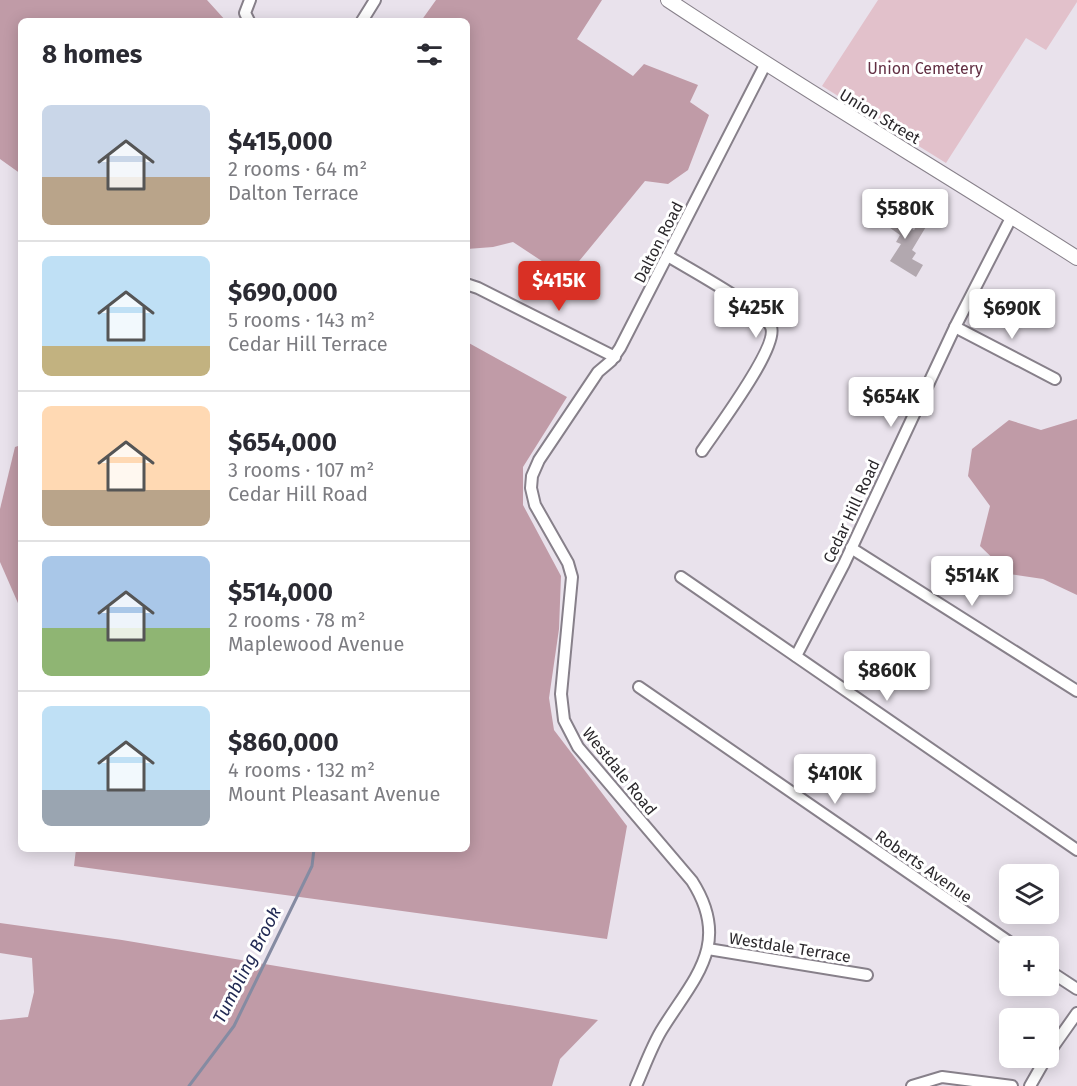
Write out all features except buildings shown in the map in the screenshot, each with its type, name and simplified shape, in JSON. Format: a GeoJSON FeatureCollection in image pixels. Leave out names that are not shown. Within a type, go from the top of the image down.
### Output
{"type":"FeatureCollection","features":[{"type":"Feature","properties":{"kind":"main road","name":"Union Street"},"geometry":{"type":"LineString","coordinates":[[668,0],[765,65],[1077,258]]}},
{"type":"Feature","properties":{"kind":"street"},"geometry":{"type":"LineString","coordinates":[[247,17],[250,0]]}},
{"type":"Feature","properties":{"kind":"street"},"geometry":{"type":"LineString","coordinates":[[364,18],[375,0]]}},
{"type":"Feature","properties":{"kind":"street","name":"Dalton Road"},"geometry":{"type":"LineString","coordinates":[[564,422],[598,372],[615,357],[765,65]]}},
{"type":"Feature","properties":{"kind":"street","name":"Cedar Hill Road"},"geometry":{"type":"LineString","coordinates":[[796,656],[851,548],[955,327],[1012,216]]}},
{"type":"Feature","properties":{"kind":"street"},"geometry":{"type":"LineString","coordinates":[[668,256],[752,309],[769,323],[772,332],[769,346],[748,384],[702,451]]}},
{"type":"Feature","properties":{"kind":"street"},"geometry":{"type":"LineString","coordinates":[[470,285],[615,357]]}},
{"type":"Feature","properties":{"kind":"street"},"geometry":{"type":"LineString","coordinates":[[955,327],[1055,379]]}},
{"type":"Feature","properties":{"kind":"street","name":"Westdale Road"},"geometry":{"type":"LineString","coordinates":[[564,422],[536,465],[531,488],[535,505],[568,563],[573,577],[561,684],[564,720],[578,747],[697,889],[707,918],[708,949],[698,978],[660,1034],[636,1086]]}},
{"type":"Feature","properties":{"kind":"street"},"geometry":{"type":"LineString","coordinates":[[851,548],[1077,691]]}},
{"type":"Feature","properties":{"kind":"street"},"geometry":{"type":"LineString","coordinates":[[681,577],[1077,850]]}},
{"type":"Feature","properties":{"kind":"street","name":"Roberts Avenue"},"geometry":{"type":"LineString","coordinates":[[639,687],[1000,936]]}},
{"type":"Feature","properties":{"kind":"street","name":"Westdale Terrace"},"geometry":{"type":"LineString","coordinates":[[708,949],[867,975]]}},
{"type":"Feature","properties":{"kind":"street"},"geometry":{"type":"LineString","coordinates":[[1059,977],[1077,989]]}},
{"type":"Feature","properties":{"kind":"street"},"geometry":{"type":"LineString","coordinates":[[1059,1039],[1077,1013]]}},
{"type":"Feature","properties":{"kind":"street"},"geometry":{"type":"LineString","coordinates":[[1030,1086],[1040,1068]]}},
{"type":"Feature","properties":{"kind":"street"},"geometry":{"type":"LineString","coordinates":[[912,1086],[942,1077],[1012,1086]]}},
{"type":"Feature","properties":{"kind":"green space","name":"Union Cemetery"},"geometry":{"type":"Polygon","coordinates":[[[878,0],[1077,0],[1077,2],[1046,50],[1026,38],[946,163],[822,86],[878,0]]]}},
{"type":"Feature","properties":{"kind":"shaded area"},"geometry":{"type":"Polygon","coordinates":[[[0,0],[207,0],[223,18],[18,18],[18,172],[0,159],[0,0]]]}},
{"type":"Feature","properties":{"kind":"shaded area"},"geometry":{"type":"Polygon","coordinates":[[[436,0],[602,0],[577,39],[633,76],[644,64],[698,85],[690,102],[709,115],[688,170],[668,184],[645,181],[566,277],[513,242],[493,247],[470,249],[470,18],[423,18],[436,0]]]}},
{"type":"Feature","properties":{"kind":"shaded area"},"geometry":{"type":"Polygon","coordinates":[[[470,344],[567,397],[523,467],[523,505],[561,576],[559,629],[549,698],[554,730],[627,826],[607,939],[74,866],[76,852],[470,852],[470,344]]]}},
{"type":"Feature","properties":{"kind":"shaded area"},"geometry":{"type":"Polygon","coordinates":[[[1077,419],[1077,595],[1043,579],[1009,574],[980,546],[990,506],[968,476],[972,449],[1009,420],[1041,430],[1077,419]]]}},
{"type":"Feature","properties":{"kind":"shaded area"},"geometry":{"type":"Polygon","coordinates":[[[18,446],[18,603],[0,562],[0,509],[15,447],[18,446]]]}},
{"type":"Feature","properties":{"kind":"shaded area"},"geometry":{"type":"Polygon","coordinates":[[[0,923],[122,940],[598,1020],[560,1059],[552,1086],[0,1086],[0,1020],[28,1017],[34,992],[32,958],[0,953],[0,923]]]}},
{"type":"Feature","properties":{"kind":"waterway","name":"Tumbling Brook"},"geometry":{"type":"LineString","coordinates":[[189,1086],[234,1026],[312,866],[314,852]]}}]}
